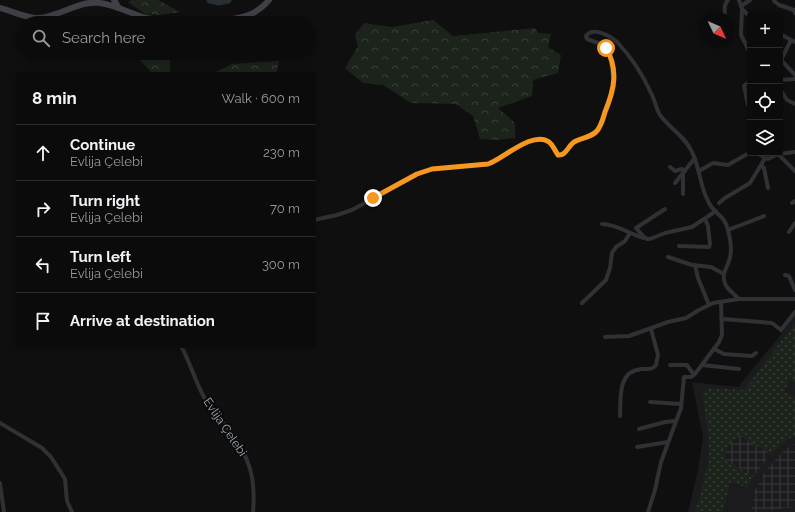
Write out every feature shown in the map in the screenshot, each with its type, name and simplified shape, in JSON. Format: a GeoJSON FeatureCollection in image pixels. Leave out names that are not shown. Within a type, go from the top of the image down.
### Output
{"type":"FeatureCollection","features":[{"type":"Feature","properties":{"kind":"main road"},"geometry":{"type":"LineString","coordinates":[[114,0],[120,8]]}},
{"type":"Feature","properties":{"kind":"main road"},"geometry":{"type":"LineString","coordinates":[[242,16],[255,12],[269,0]]}},
{"type":"Feature","properties":{"kind":"main road"},"geometry":{"type":"LineString","coordinates":[[49,16],[86,3],[99,2],[140,16]]}},
{"type":"Feature","properties":{"kind":"main road"},"geometry":{"type":"LineString","coordinates":[[0,8],[28,16]]}},
{"type":"Feature","properties":{"kind":"street"},"geometry":{"type":"LineString","coordinates":[[724,12],[725,4],[728,0]]}},
{"type":"Feature","properties":{"kind":"street"},"geometry":{"type":"LineString","coordinates":[[739,0],[742,8],[747,14]]}},
{"type":"Feature","properties":{"kind":"street"},"geometry":{"type":"LineString","coordinates":[[748,48],[741,35],[742,8],[750,0]]}},
{"type":"Feature","properties":{"kind":"street"},"geometry":{"type":"LineString","coordinates":[[774,2],[794,10],[795,13]]}},
{"type":"Feature","properties":{"kind":"street"},"geometry":{"type":"LineString","coordinates":[[316,220],[352,210],[417,174],[432,169],[488,164],[496,161],[519,145],[530,141],[548,141],[556,153],[561,155],[574,142],[590,136],[598,130],[614,86],[614,73],[610,54],[601,44],[587,38],[586,36],[589,33],[600,32],[615,40],[623,48],[642,73],[659,114],[664,121],[688,143],[695,158],[709,204],[723,218],[728,230],[731,256],[724,274],[724,281],[727,287],[739,299]]}},
{"type":"Feature","properties":{"kind":"street"},"geometry":{"type":"LineString","coordinates":[[783,36],[794,41],[783,56]]}},
{"type":"Feature","properties":{"kind":"street"},"geometry":{"type":"LineString","coordinates":[[783,64],[795,76]]}},
{"type":"Feature","properties":{"kind":"street"},"geometry":{"type":"LineString","coordinates":[[783,80],[795,79]]}},
{"type":"Feature","properties":{"kind":"street"},"geometry":{"type":"LineString","coordinates":[[747,84],[744,86],[747,100]]}},
{"type":"Feature","properties":{"kind":"street"},"geometry":{"type":"LineString","coordinates":[[783,93],[788,100],[795,104]]}},
{"type":"Feature","properties":{"kind":"street"},"geometry":{"type":"LineString","coordinates":[[783,153],[794,152]]}},
{"type":"Feature","properties":{"kind":"street"},"geometry":{"type":"LineString","coordinates":[[788,164],[790,157],[794,152]]}},
{"type":"Feature","properties":{"kind":"street"},"geometry":{"type":"LineString","coordinates":[[699,171],[713,163],[728,165],[747,154]]}},
{"type":"Feature","properties":{"kind":"street"},"geometry":{"type":"LineString","coordinates":[[761,156],[768,159],[772,156]]}},
{"type":"Feature","properties":{"kind":"street"},"geometry":{"type":"LineString","coordinates":[[780,156],[795,171]]}},
{"type":"Feature","properties":{"kind":"street"},"geometry":{"type":"LineString","coordinates":[[676,183],[695,158]]}},
{"type":"Feature","properties":{"kind":"street"},"geometry":{"type":"LineString","coordinates":[[719,203],[750,183],[765,158]]}},
{"type":"Feature","properties":{"kind":"street"},"geometry":{"type":"LineString","coordinates":[[761,166],[764,168],[768,188]]}},
{"type":"Feature","properties":{"kind":"street"},"geometry":{"type":"LineString","coordinates":[[670,167],[675,171],[682,169],[684,172]]}},
{"type":"Feature","properties":{"kind":"street"},"geometry":{"type":"LineString","coordinates":[[683,194],[684,172]]}},
{"type":"Feature","properties":{"kind":"street"},"geometry":{"type":"LineString","coordinates":[[647,239],[636,228],[665,209]]}},
{"type":"Feature","properties":{"kind":"street"},"geometry":{"type":"LineString","coordinates":[[602,224],[613,225],[647,239],[675,230],[692,227],[716,211]]}},
{"type":"Feature","properties":{"kind":"street"},"geometry":{"type":"LineString","coordinates":[[728,230],[764,216]]}},
{"type":"Feature","properties":{"kind":"street"},"geometry":{"type":"LineString","coordinates":[[679,246],[709,247],[708,226],[705,219]]}},
{"type":"Feature","properties":{"kind":"street"},"geometry":{"type":"LineString","coordinates":[[789,232],[795,223]]}},
{"type":"Feature","properties":{"kind":"street"},"geometry":{"type":"LineString","coordinates":[[582,303],[606,280],[610,268],[612,253],[616,247],[625,241],[630,233]]}},
{"type":"Feature","properties":{"kind":"street"},"geometry":{"type":"LineString","coordinates":[[668,257],[695,265],[711,267],[724,274]]}},
{"type":"Feature","properties":{"kind":"street"},"geometry":{"type":"LineString","coordinates":[[695,265],[698,278],[709,305]]}},
{"type":"Feature","properties":{"kind":"street"},"geometry":{"type":"LineString","coordinates":[[785,275],[789,276],[795,290]]}},
{"type":"Feature","properties":{"kind":"street"},"geometry":{"type":"LineString","coordinates":[[605,337],[627,336],[651,329],[668,322],[686,318],[709,305],[721,302],[739,299],[795,299]]}},
{"type":"Feature","properties":{"kind":"street"},"geometry":{"type":"LineString","coordinates":[[648,512],[655,490],[661,462],[675,421],[680,412],[684,377],[694,375],[722,336],[721,302]]}},
{"type":"Feature","properties":{"kind":"street"},"geometry":{"type":"LineString","coordinates":[[722,319],[772,323],[781,330],[795,312]]}},
{"type":"Feature","properties":{"kind":"street"},"geometry":{"type":"LineString","coordinates":[[620,416],[620,399],[625,377],[630,373],[650,370],[656,365],[658,355],[651,329]]}},
{"type":"Feature","properties":{"kind":"street","name":"Evlija Çelebi"},"geometry":{"type":"LineString","coordinates":[[183,348],[204,398],[234,438],[251,468],[254,498],[253,512]]}},
{"type":"Feature","properties":{"kind":"street"},"geometry":{"type":"LineString","coordinates":[[714,349],[724,354],[752,356],[756,353]]}},
{"type":"Feature","properties":{"kind":"street"},"geometry":{"type":"LineString","coordinates":[[670,365],[687,365],[694,375]]}},
{"type":"Feature","properties":{"kind":"street"},"geometry":{"type":"LineString","coordinates":[[702,365],[739,369]]}},
{"type":"Feature","properties":{"kind":"street"},"geometry":{"type":"LineString","coordinates":[[650,402],[681,404]]}},
{"type":"Feature","properties":{"kind":"street"},"geometry":{"type":"LineString","coordinates":[[639,429],[675,421]]}},
{"type":"Feature","properties":{"kind":"street"},"geometry":{"type":"LineString","coordinates":[[0,423],[42,448],[51,457],[65,479],[67,501],[72,512]]}},
{"type":"Feature","properties":{"kind":"street"},"geometry":{"type":"LineString","coordinates":[[637,447],[668,442]]}},
{"type":"Feature","properties":{"kind":"street"},"geometry":{"type":"LineString","coordinates":[[0,483],[4,512]]}},
{"type":"Feature","properties":{"kind":"shaded area"},"geometry":{"type":"Polygon","coordinates":[[[795,314],[795,512],[688,512],[698,470],[703,437],[692,382],[738,387],[782,333],[795,314]]]}},
{"type":"Feature","properties":{"kind":"shaded area"},"geometry":{"type":"Polygon","coordinates":[[[739,435],[771,454],[753,477],[724,459],[726,449],[739,435]]]}},
{"type":"Feature","properties":{"kind":"shaded area"},"geometry":{"type":"Polygon","coordinates":[[[795,444],[795,507],[769,511],[765,509],[762,510],[762,512],[751,512],[754,492],[766,470],[784,450],[795,444]]]}},
{"type":"Feature","properties":{"kind":"green space"},"geometry":{"type":"Polygon","coordinates":[[[132,0],[158,0],[180,12],[159,15],[145,14],[128,2],[132,0]]]}},
{"type":"Feature","properties":{"kind":"green space"},"geometry":{"type":"Polygon","coordinates":[[[433,20],[453,36],[535,28],[538,33],[551,34],[548,47],[561,55],[558,73],[533,80],[532,96],[498,108],[515,123],[515,138],[498,140],[480,139],[473,116],[456,104],[411,103],[383,85],[363,83],[345,68],[358,46],[355,35],[364,23],[392,27],[433,20]]]}},
{"type":"Feature","properties":{"kind":"green space"},"geometry":{"type":"Polygon","coordinates":[[[140,60],[170,60],[170,72],[151,72],[140,60]]]}},
{"type":"Feature","properties":{"kind":"green space"},"geometry":{"type":"Polygon","coordinates":[[[279,61],[276,72],[216,72],[232,64],[279,61]]]}},
{"type":"Feature","properties":{"kind":"green space"},"geometry":{"type":"Polygon","coordinates":[[[795,323],[795,382],[789,380],[784,392],[795,397],[795,436],[788,439],[771,454],[739,435],[726,449],[724,459],[753,477],[748,488],[730,482],[723,512],[695,512],[708,461],[708,436],[703,396],[704,391],[709,388],[744,390],[795,323]]]}},
{"type":"Feature","properties":{"kind":"waterway"},"geometry":{"type":"LineString","coordinates":[[210,0],[219,2],[228,0]]}},
{"type":"Feature","properties":{"kind":"route"},"geometry":{"type":"LineString","coordinates":[[373,198],[417,174],[432,169],[488,164],[503,157],[519,145],[530,141],[548,141],[559,156],[563,154],[574,142],[590,136],[598,130],[614,86],[614,73],[610,54],[606,48]]}}]}
